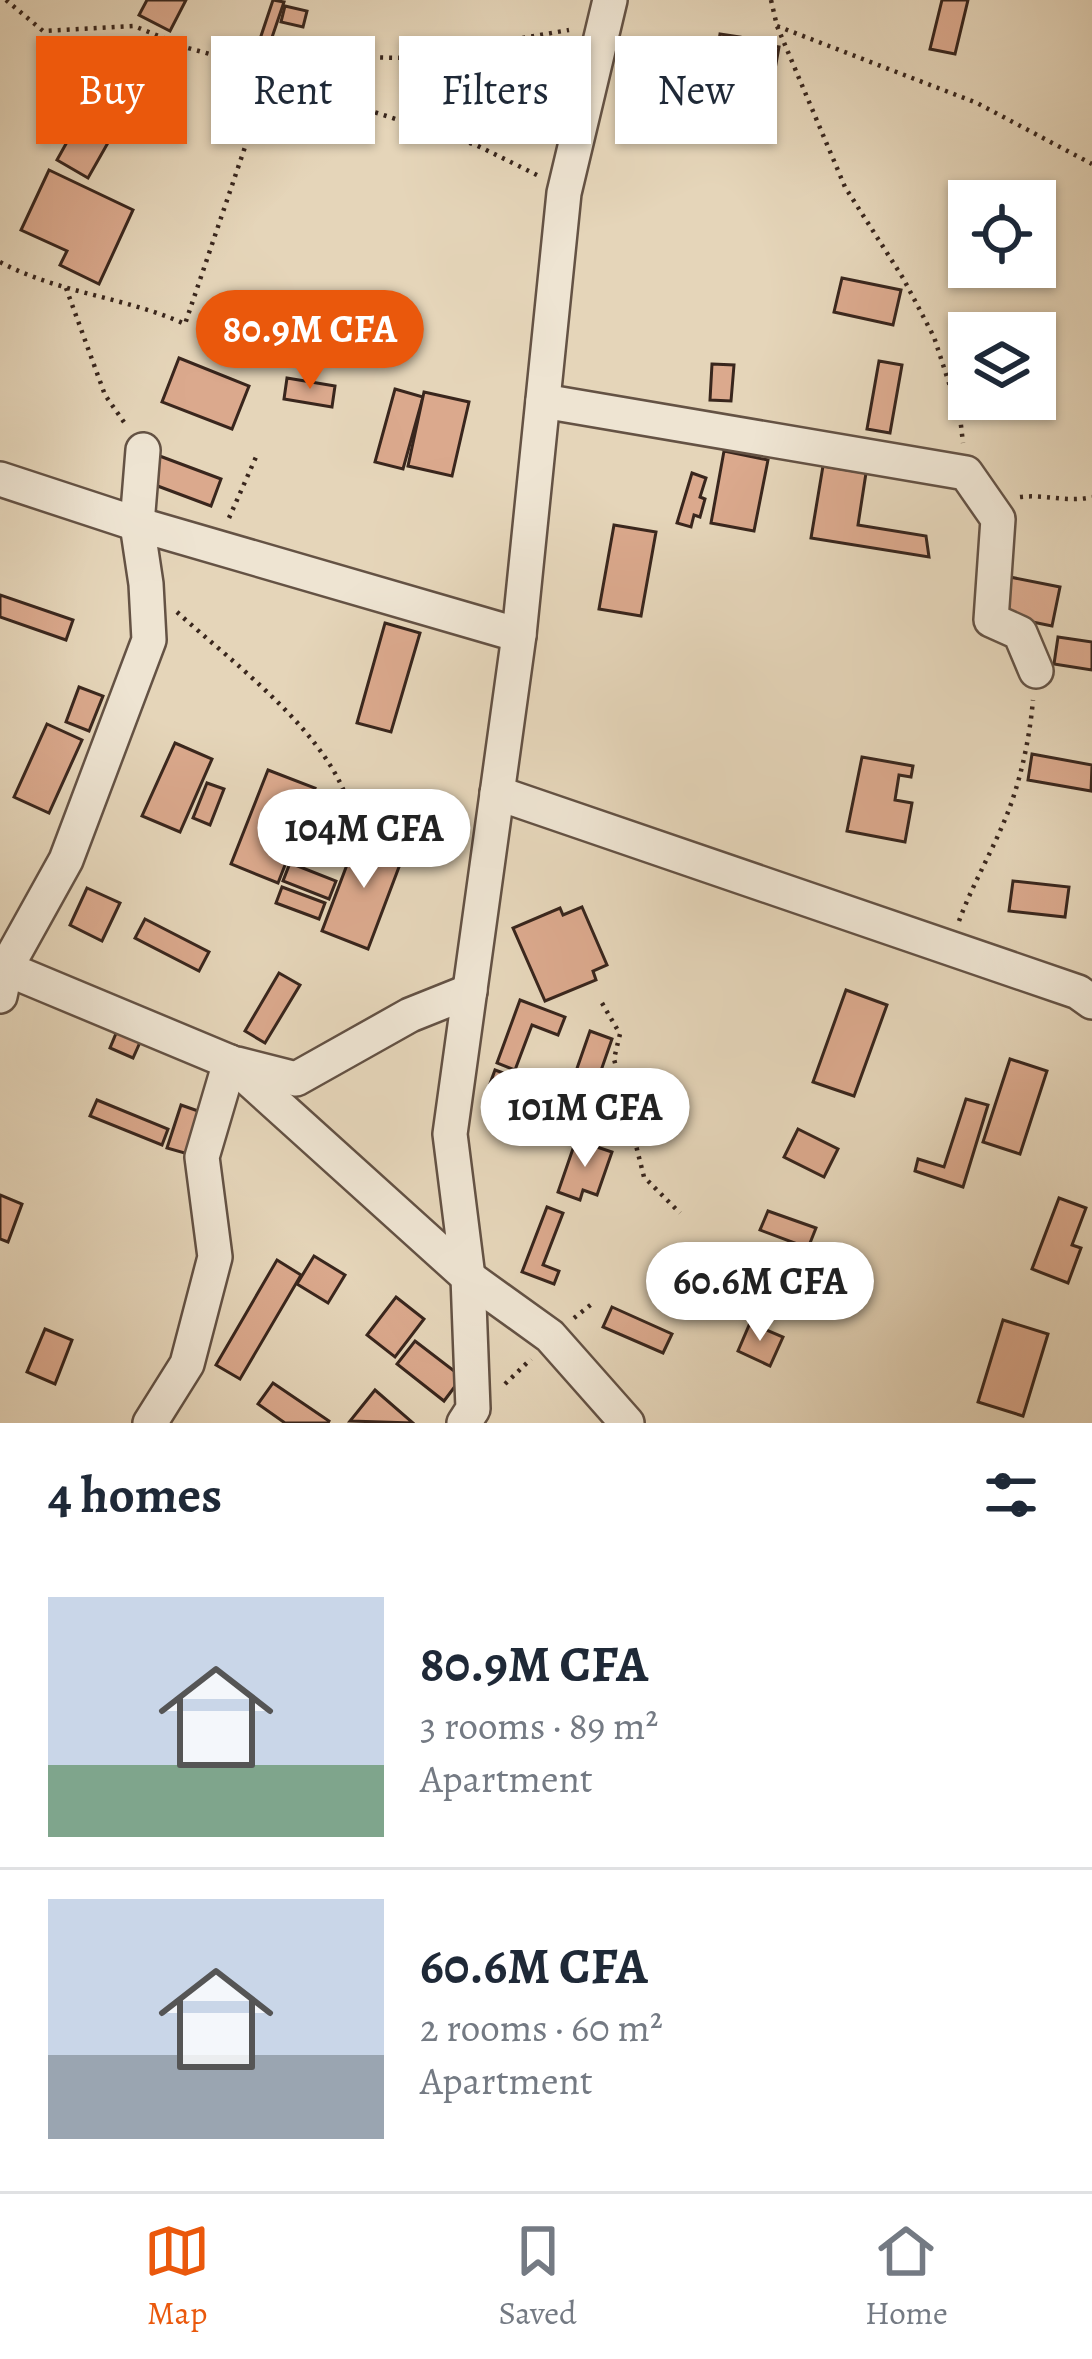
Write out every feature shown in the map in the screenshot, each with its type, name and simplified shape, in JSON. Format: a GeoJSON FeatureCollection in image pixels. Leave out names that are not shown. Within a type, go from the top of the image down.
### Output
{"type":"FeatureCollection","features":[{"type":"Feature","properties":{"kind":"street"},"geometry":{"type":"LineString","coordinates":[[464,1423],[473,1409],[468,1277],[450,1134],[519,635],[564,194],[608,12]]}},
{"type":"Feature","properties":{"kind":"street"},"geometry":{"type":"LineString","coordinates":[[543,401],[966,473],[998,519],[991,620],[1020,633],[1036,670]]}},
{"type":"Feature","properties":{"kind":"street"},"geometry":{"type":"LineString","coordinates":[[143,450],[137,524],[149,640],[66,860],[2,977],[230,1062],[296,1079],[410,1015],[470,991]]}},
{"type":"Feature","properties":{"kind":"street"},"geometry":{"type":"LineString","coordinates":[[0,478],[137,524],[519,635]]}},
{"type":"Feature","properties":{"kind":"street"},"geometry":{"type":"LineString","coordinates":[[497,793],[1078,992],[1092,1001]]}},
{"type":"Feature","properties":{"kind":"street"},"geometry":{"type":"LineString","coordinates":[[230,1062],[468,1277],[550,1336],[627,1423]]}},
{"type":"Feature","properties":{"kind":"street"},"geometry":{"type":"LineString","coordinates":[[150,1423],[187,1364],[215,1257],[202,1156],[230,1062]]}},
{"type":"Feature","properties":{"kind":"path"},"geometry":{"type":"LineString","coordinates":[[6,0],[43,31],[134,26],[211,54]]}},
{"type":"Feature","properties":{"kind":"path"},"geometry":{"type":"LineString","coordinates":[[771,0],[777,26],[845,187],[934,337],[960,417],[966,473]]}},
{"type":"Feature","properties":{"kind":"path"},"geometry":{"type":"LineString","coordinates":[[375,57],[405,58],[608,12]]}},
{"type":"Feature","properties":{"kind":"path"},"geometry":{"type":"LineString","coordinates":[[777,26],[977,103],[1092,164]]}},
{"type":"Feature","properties":{"kind":"path"},"geometry":{"type":"LineString","coordinates":[[375,112],[476,145],[564,194]]}},
{"type":"Feature","properties":{"kind":"path"},"geometry":{"type":"LineString","coordinates":[[0,262],[22,274],[150,308],[185,324],[246,144]]}},
{"type":"Feature","properties":{"kind":"path"},"geometry":{"type":"LineString","coordinates":[[65,287],[105,394],[143,450]]}},
{"type":"Feature","properties":{"kind":"path"},"geometry":{"type":"LineString","coordinates":[[217,548],[256,457]]}},
{"type":"Feature","properties":{"kind":"path"},"geometry":{"type":"LineString","coordinates":[[998,519],[1006,499],[1044,494],[1076,501],[1092,497]]}},
{"type":"Feature","properties":{"kind":"path"},"geometry":{"type":"LineString","coordinates":[[146,584],[303,730],[345,786],[351,813]]}},
{"type":"Feature","properties":{"kind":"path"},"geometry":{"type":"LineString","coordinates":[[949,949],[975,878],[1012,803],[1030,729],[1036,670]]}},
{"type":"Feature","properties":{"kind":"path"},"geometry":{"type":"LineString","coordinates":[[602,1003],[620,1034],[614,1059],[644,1178],[680,1213]]}},
{"type":"Feature","properties":{"kind":"building"},"geometry":{"type":"Polygon","coordinates":[[[147,0],[186,0],[170,31],[139,15],[147,0]]]}},
{"type":"Feature","properties":{"kind":"building"},"geometry":{"type":"Polygon","coordinates":[[[273,0],[284,2],[272,36],[261,36],[273,0]]]}},
{"type":"Feature","properties":{"kind":"building"},"geometry":{"type":"Polygon","coordinates":[[[942,0],[968,0],[955,54],[930,49],[942,0]]]}},
{"type":"Feature","properties":{"kind":"building"},"geometry":{"type":"Polygon","coordinates":[[[285,6],[307,11],[303,27],[281,22],[285,6]]]}},
{"type":"Feature","properties":{"kind":"building"},"geometry":{"type":"Polygon","coordinates":[[[66,144],[107,144],[88,178],[57,160],[66,144]]]}},
{"type":"Feature","properties":{"kind":"building"},"geometry":{"type":"Polygon","coordinates":[[[49,170],[133,210],[99,284],[60,265],[67,251],[21,230],[49,170]]]}},
{"type":"Feature","properties":{"kind":"building"},"geometry":{"type":"Polygon","coordinates":[[[842,278],[901,290],[893,325],[834,312],[842,278]]]}},
{"type":"Feature","properties":{"kind":"building"},"geometry":{"type":"Polygon","coordinates":[[[179,358],[249,386],[232,429],[162,402],[179,358]]]}},
{"type":"Feature","properties":{"kind":"building"},"geometry":{"type":"Polygon","coordinates":[[[879,361],[902,365],[890,433],[867,429],[879,361]]]}},
{"type":"Feature","properties":{"kind":"building"},"geometry":{"type":"Polygon","coordinates":[[[712,364],[734,365],[731,401],[710,400],[712,364]]]}},
{"type":"Feature","properties":{"kind":"building"},"geometry":{"type":"Polygon","coordinates":[[[287,378],[335,386],[332,407],[284,399],[287,378]]]}},
{"type":"Feature","properties":{"kind":"building"},"geometry":{"type":"Polygon","coordinates":[[[395,389],[423,397],[403,469],[375,462],[395,389]]]}},
{"type":"Feature","properties":{"kind":"building"},"geometry":{"type":"Polygon","coordinates":[[[424,392],[469,402],[452,476],[408,466],[424,392]]]}},
{"type":"Feature","properties":{"kind":"building"},"geometry":{"type":"Polygon","coordinates":[[[724,451],[768,460],[754,531],[711,523],[724,451]]]}},
{"type":"Feature","properties":{"kind":"building"},"geometry":{"type":"Polygon","coordinates":[[[157,455],[221,479],[211,506],[147,482],[157,455]]]}},
{"type":"Feature","properties":{"kind":"building"},"geometry":{"type":"Polygon","coordinates":[[[823,466],[866,473],[858,525],[926,536],[929,557],[811,538],[823,466]]]}},
{"type":"Feature","properties":{"kind":"building"},"geometry":{"type":"Polygon","coordinates":[[[692,473],[706,478],[700,517],[694,515],[691,527],[677,523],[692,473]]]}},
{"type":"Feature","properties":{"kind":"building"},"geometry":{"type":"Polygon","coordinates":[[[614,525],[656,532],[641,616],[599,609],[614,525]]]}},
{"type":"Feature","properties":{"kind":"building"},"geometry":{"type":"Polygon","coordinates":[[[1010,577],[1060,587],[1052,626],[1003,616],[1010,577]]]}},
{"type":"Feature","properties":{"kind":"building"},"geometry":{"type":"Polygon","coordinates":[[[0,595],[73,620],[66,640],[0,617],[0,595]]]}},
{"type":"Feature","properties":{"kind":"building"},"geometry":{"type":"Polygon","coordinates":[[[385,623],[420,633],[391,732],[357,723],[385,623]]]}},
{"type":"Feature","properties":{"kind":"building"},"geometry":{"type":"Polygon","coordinates":[[[1058,637],[1092,642],[1092,670],[1054,664],[1058,637]]]}},
{"type":"Feature","properties":{"kind":"building"},"geometry":{"type":"Polygon","coordinates":[[[79,687],[103,696],[89,731],[66,722],[79,687]]]}},
{"type":"Feature","properties":{"kind":"building"},"geometry":{"type":"Polygon","coordinates":[[[47,724],[82,740],[49,813],[14,797],[47,724]]]}},
{"type":"Feature","properties":{"kind":"building"},"geometry":{"type":"Polygon","coordinates":[[[175,743],[212,759],[180,832],[142,816],[175,743]]]}},
{"type":"Feature","properties":{"kind":"building"},"geometry":{"type":"Polygon","coordinates":[[[1032,754],[1092,765],[1091,791],[1028,780],[1032,754]]]}},
{"type":"Feature","properties":{"kind":"building"},"geometry":{"type":"Polygon","coordinates":[[[862,757],[913,766],[911,777],[899,775],[895,800],[912,803],[905,842],[847,831],[862,757]]]}},
{"type":"Feature","properties":{"kind":"building"},"geometry":{"type":"Polygon","coordinates":[[[268,770],[315,788],[278,883],[231,864],[268,770]]]}},
{"type":"Feature","properties":{"kind":"building"},"geometry":{"type":"Polygon","coordinates":[[[207,783],[224,789],[210,825],[193,818],[207,783]]]}},
{"type":"Feature","properties":{"kind":"building"},"geometry":{"type":"Polygon","coordinates":[[[359,833],[405,851],[368,949],[322,931],[359,833]]]}},
{"type":"Feature","properties":{"kind":"building"},"geometry":{"type":"Polygon","coordinates":[[[290,863],[336,881],[329,899],[283,881],[290,863]]]}},
{"type":"Feature","properties":{"kind":"building"},"geometry":{"type":"Polygon","coordinates":[[[1013,881],[1069,887],[1065,917],[1009,911],[1013,881]]]}},
{"type":"Feature","properties":{"kind":"building"},"geometry":{"type":"Polygon","coordinates":[[[282,887],[325,903],[319,919],[276,903],[282,887]]]}},
{"type":"Feature","properties":{"kind":"building"},"geometry":{"type":"Polygon","coordinates":[[[87,888],[120,903],[102,941],[70,925],[87,888]]]}},
{"type":"Feature","properties":{"kind":"building"},"geometry":{"type":"Polygon","coordinates":[[[582,907],[607,965],[593,971],[596,980],[545,1001],[513,928],[560,908],[563,915],[582,907]]]}},
{"type":"Feature","properties":{"kind":"building"},"geometry":{"type":"Polygon","coordinates":[[[145,919],[209,952],[199,971],[135,938],[145,919]]]}},
{"type":"Feature","properties":{"kind":"building"},"geometry":{"type":"Polygon","coordinates":[[[279,973],[300,985],[265,1043],[245,1031],[279,973]]]}},
{"type":"Feature","properties":{"kind":"building"},"geometry":{"type":"Polygon","coordinates":[[[846,990],[887,1005],[854,1096],[813,1082],[846,990]]]}},
{"type":"Feature","properties":{"kind":"building"},"geometry":{"type":"Polygon","coordinates":[[[520,1000],[565,1017],[558,1035],[532,1025],[515,1070],[497,1063],[520,1000]]]}},
{"type":"Feature","properties":{"kind":"building"},"geometry":{"type":"Polygon","coordinates":[[[117,1031],[141,1040],[133,1058],[110,1048],[117,1031]]]}},
{"type":"Feature","properties":{"kind":"building"},"geometry":{"type":"Polygon","coordinates":[[[590,1031],[612,1039],[580,1131],[558,1123],[590,1031]]]}},
{"type":"Feature","properties":{"kind":"building"},"geometry":{"type":"Polygon","coordinates":[[[1010,1059],[1047,1071],[1020,1154],[983,1142],[1010,1059]]]}},
{"type":"Feature","properties":{"kind":"building"},"geometry":{"type":"Polygon","coordinates":[[[495,1070],[539,1086],[527,1116],[484,1100],[495,1070]]]}},
{"type":"Feature","properties":{"kind":"building"},"geometry":{"type":"Polygon","coordinates":[[[966,1099],[988,1105],[963,1187],[915,1171],[918,1159],[944,1167],[966,1099]]]}},
{"type":"Feature","properties":{"kind":"building"},"geometry":{"type":"Polygon","coordinates":[[[97,1100],[168,1129],[162,1145],[90,1116],[97,1100]]]}},
{"type":"Feature","properties":{"kind":"building"},"geometry":{"type":"Polygon","coordinates":[[[181,1105],[201,1112],[188,1154],[167,1148],[181,1105]]]}},
{"type":"Feature","properties":{"kind":"building"},"geometry":{"type":"Polygon","coordinates":[[[798,1129],[838,1149],[824,1177],[784,1157],[798,1129]]]}},
{"type":"Feature","properties":{"kind":"building"},"geometry":{"type":"Polygon","coordinates":[[[576,1140],[612,1152],[597,1195],[583,1190],[580,1200],[558,1192],[576,1140]]]}},
{"type":"Feature","properties":{"kind":"building"},"geometry":{"type":"Polygon","coordinates":[[[0,1195],[22,1204],[8,1242],[0,1239],[0,1195]]]}},
{"type":"Feature","properties":{"kind":"building"},"geometry":{"type":"Polygon","coordinates":[[[1059,1198],[1086,1208],[1072,1245],[1081,1248],[1068,1283],[1032,1269],[1059,1198]]]}},
{"type":"Feature","properties":{"kind":"building"},"geometry":{"type":"Polygon","coordinates":[[[547,1207],[563,1213],[543,1265],[559,1271],[554,1284],[522,1272],[547,1207]]]}},
{"type":"Feature","properties":{"kind":"building"},"geometry":{"type":"Polygon","coordinates":[[[768,1211],[816,1228],[808,1248],[760,1230],[768,1211]]]}},
{"type":"Feature","properties":{"kind":"building"},"geometry":{"type":"Polygon","coordinates":[[[817,1249],[836,1257],[812,1310],[793,1302],[817,1249]]]}},
{"type":"Feature","properties":{"kind":"building"},"geometry":{"type":"Polygon","coordinates":[[[314,1256],[345,1275],[328,1303],[297,1284],[314,1256]]]}},
{"type":"Feature","properties":{"kind":"building"},"geometry":{"type":"Polygon","coordinates":[[[277,1260],[301,1275],[240,1379],[216,1365],[277,1260]]]}},
{"type":"Feature","properties":{"kind":"building"},"geometry":{"type":"Polygon","coordinates":[[[396,1297],[424,1319],[395,1357],[367,1335],[396,1297]]]}},
{"type":"Feature","properties":{"kind":"building"},"geometry":{"type":"Polygon","coordinates":[[[612,1307],[672,1334],[663,1353],[603,1327],[612,1307]]]}},
{"type":"Feature","properties":{"kind":"building"},"geometry":{"type":"Polygon","coordinates":[[[1003,1320],[1048,1334],[1023,1416],[978,1402],[1003,1320]]]}},
{"type":"Feature","properties":{"kind":"building"},"geometry":{"type":"Polygon","coordinates":[[[750,1323],[783,1337],[770,1366],[738,1351],[750,1323]]]}},
{"type":"Feature","properties":{"kind":"building"},"geometry":{"type":"Polygon","coordinates":[[[45,1329],[72,1340],[55,1384],[27,1372],[45,1329]]]}},
{"type":"Feature","properties":{"kind":"building"},"geometry":{"type":"Polygon","coordinates":[[[415,1341],[462,1377],[444,1401],[397,1364],[415,1341]]]}},
{"type":"Feature","properties":{"kind":"building"},"geometry":{"type":"Polygon","coordinates":[[[273,1383],[328,1423],[285,1423],[258,1404],[273,1383]]]}},
{"type":"Feature","properties":{"kind":"building"},"geometry":{"type":"Polygon","coordinates":[[[375,1390],[413,1423],[350,1421],[375,1390]]]}}]}
